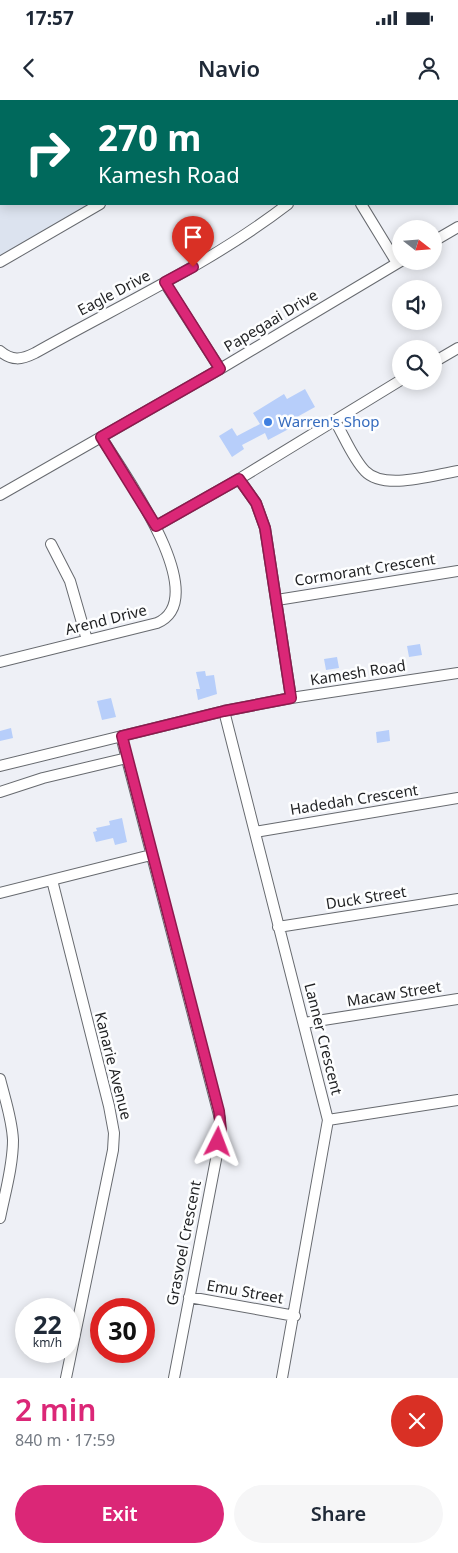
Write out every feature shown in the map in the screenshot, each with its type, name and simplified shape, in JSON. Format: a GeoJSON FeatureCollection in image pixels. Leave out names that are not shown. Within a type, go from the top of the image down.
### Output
{"type":"FeatureCollection","features":[{"type":"Feature","properties":{"kind":"street"},"geometry":{"type":"LineString","coordinates":[[0,262],[98,205]]}},
{"type":"Feature","properties":{"kind":"street","name":"Eagle Drive"},"geometry":{"type":"LineString","coordinates":[[0,351],[9,358],[27,357],[165,282],[253,230],[287,205]]}},
{"type":"Feature","properties":{"kind":"street"},"geometry":{"type":"LineString","coordinates":[[362,205],[392,251]]}},
{"type":"Feature","properties":{"kind":"street"},"geometry":{"type":"LineString","coordinates":[[442,236],[458,227]]}},
{"type":"Feature","properties":{"kind":"street","name":"Papegaai Drive"},"geometry":{"type":"LineString","coordinates":[[0,495],[220,369],[392,266]]}},
{"type":"Feature","properties":{"kind":"street"},"geometry":{"type":"LineString","coordinates":[[165,282],[220,369]]}},
{"type":"Feature","properties":{"kind":"street"},"geometry":{"type":"LineString","coordinates":[[442,357],[458,348]]}},
{"type":"Feature","properties":{"kind":"street"},"geometry":{"type":"LineString","coordinates":[[156,526],[239,479],[392,386]]}},
{"type":"Feature","properties":{"kind":"street"},"geometry":{"type":"LineString","coordinates":[[335,421],[363,469],[376,478],[392,481],[458,471]]}},
{"type":"Feature","properties":{"kind":"street","name":"Arend Drive"},"geometry":{"type":"LineString","coordinates":[[0,662],[157,623],[166,620],[172,613],[174,595],[172,566],[156,526],[101,437]]}},
{"type":"Feature","properties":{"kind":"street"},"geometry":{"type":"LineString","coordinates":[[239,479],[256,503],[265,528],[291,698]]}},
{"type":"Feature","properties":{"kind":"street"},"geometry":{"type":"LineString","coordinates":[[51,544],[70,580],[87,640]]}},
{"type":"Feature","properties":{"kind":"street","name":"Cormorant Crescent"},"geometry":{"type":"LineString","coordinates":[[277,600],[458,571]]}},
{"type":"Feature","properties":{"kind":"street","name":"Kamesh Road"},"geometry":{"type":"LineString","coordinates":[[0,766],[224,711],[291,698],[458,673]]}},
{"type":"Feature","properties":{"kind":"street","name":"Lanner Crescent"},"geometry":{"type":"LineString","coordinates":[[224,711],[328,1120],[295,1316],[282,1378]]}},
{"type":"Feature","properties":{"kind":"street","name":"Grasvoel Crescent"},"geometry":{"type":"LineString","coordinates":[[122,736],[220,1119],[216,1154],[174,1378]]}},
{"type":"Feature","properties":{"kind":"street"},"geometry":{"type":"LineString","coordinates":[[0,792],[43,778],[127,758]]}},
{"type":"Feature","properties":{"kind":"street","name":"Hadedah Crescent"},"geometry":{"type":"LineString","coordinates":[[255,832],[458,798]]}},
{"type":"Feature","properties":{"kind":"street"},"geometry":{"type":"LineString","coordinates":[[0,893],[151,855]]}},
{"type":"Feature","properties":{"kind":"street","name":"Kanarie Avenue"},"geometry":{"type":"LineString","coordinates":[[52,880],[110,1106],[114,1132],[113,1150],[66,1378]]}},
{"type":"Feature","properties":{"kind":"street","name":"Duck Street"},"geometry":{"type":"LineString","coordinates":[[278,927],[458,899]]}},
{"type":"Feature","properties":{"kind":"street","name":"Macaw Street"},"geometry":{"type":"LineString","coordinates":[[304,1023],[458,999]]}},
{"type":"Feature","properties":{"kind":"street"},"geometry":{"type":"LineString","coordinates":[[0,1078],[11,1122],[13,1141],[0,1218]]}},
{"type":"Feature","properties":{"kind":"street"},"geometry":{"type":"LineString","coordinates":[[328,1120],[458,1100]]}},
{"type":"Feature","properties":{"kind":"street","name":"Emu Street"},"geometry":{"type":"LineString","coordinates":[[189,1297],[295,1316]]}},
{"type":"Feature","properties":{"kind":"shaded area"},"geometry":{"type":"Polygon","coordinates":[[[0,205],[99,205],[0,263],[0,205]]]}},
{"type":"Feature","properties":{"kind":"building"},"geometry":{"type":"Polygon","coordinates":[[[305,389],[315,407],[297,417],[300,423],[268,440],[265,433],[242,445],[244,449],[232,457],[219,436],[232,428],[237,436],[260,424],[253,413],[284,394],[287,399],[305,389]]]}},
{"type":"Feature","properties":{"kind":"building"},"geometry":{"type":"Polygon","coordinates":[[[420,644],[422,655],[409,657],[407,646],[420,644]]]}},
{"type":"Feature","properties":{"kind":"building"},"geometry":{"type":"Polygon","coordinates":[[[337,657],[339,668],[326,670],[324,659],[337,657]]]}},
{"type":"Feature","properties":{"kind":"building"},"geometry":{"type":"Polygon","coordinates":[[[205,671],[206,676],[214,675],[217,694],[198,700],[196,689],[200,689],[196,672],[205,671]]]}},
{"type":"Feature","properties":{"kind":"building"},"geometry":{"type":"Polygon","coordinates":[[[111,698],[116,717],[102,720],[97,701],[111,698]]]}},
{"type":"Feature","properties":{"kind":"building"},"geometry":{"type":"Polygon","coordinates":[[[11,728],[13,738],[0,741],[0,731],[11,728]]]}},
{"type":"Feature","properties":{"kind":"building"},"geometry":{"type":"Polygon","coordinates":[[[389,730],[390,741],[377,743],[376,732],[389,730]]]}},
{"type":"Feature","properties":{"kind":"building"},"geometry":{"type":"Polygon","coordinates":[[[122,818],[127,842],[115,845],[113,838],[96,842],[93,832],[97,831],[96,828],[110,825],[109,821],[122,818]]]}},
{"type":"Feature","properties":{"kind":"place","name":"Warren's Shop"},"geometry":{"type":"Point","coordinates":[268,422]}},
{"type":"Feature","properties":{"kind":"route"},"geometry":{"type":"LineString","coordinates":[[193,267],[165,282],[220,369],[101,437],[156,526],[239,479],[256,503],[261,515],[265,528],[277,600],[291,698],[224,711],[122,736],[219,1111],[221,1130],[218,1142]]}}]}
